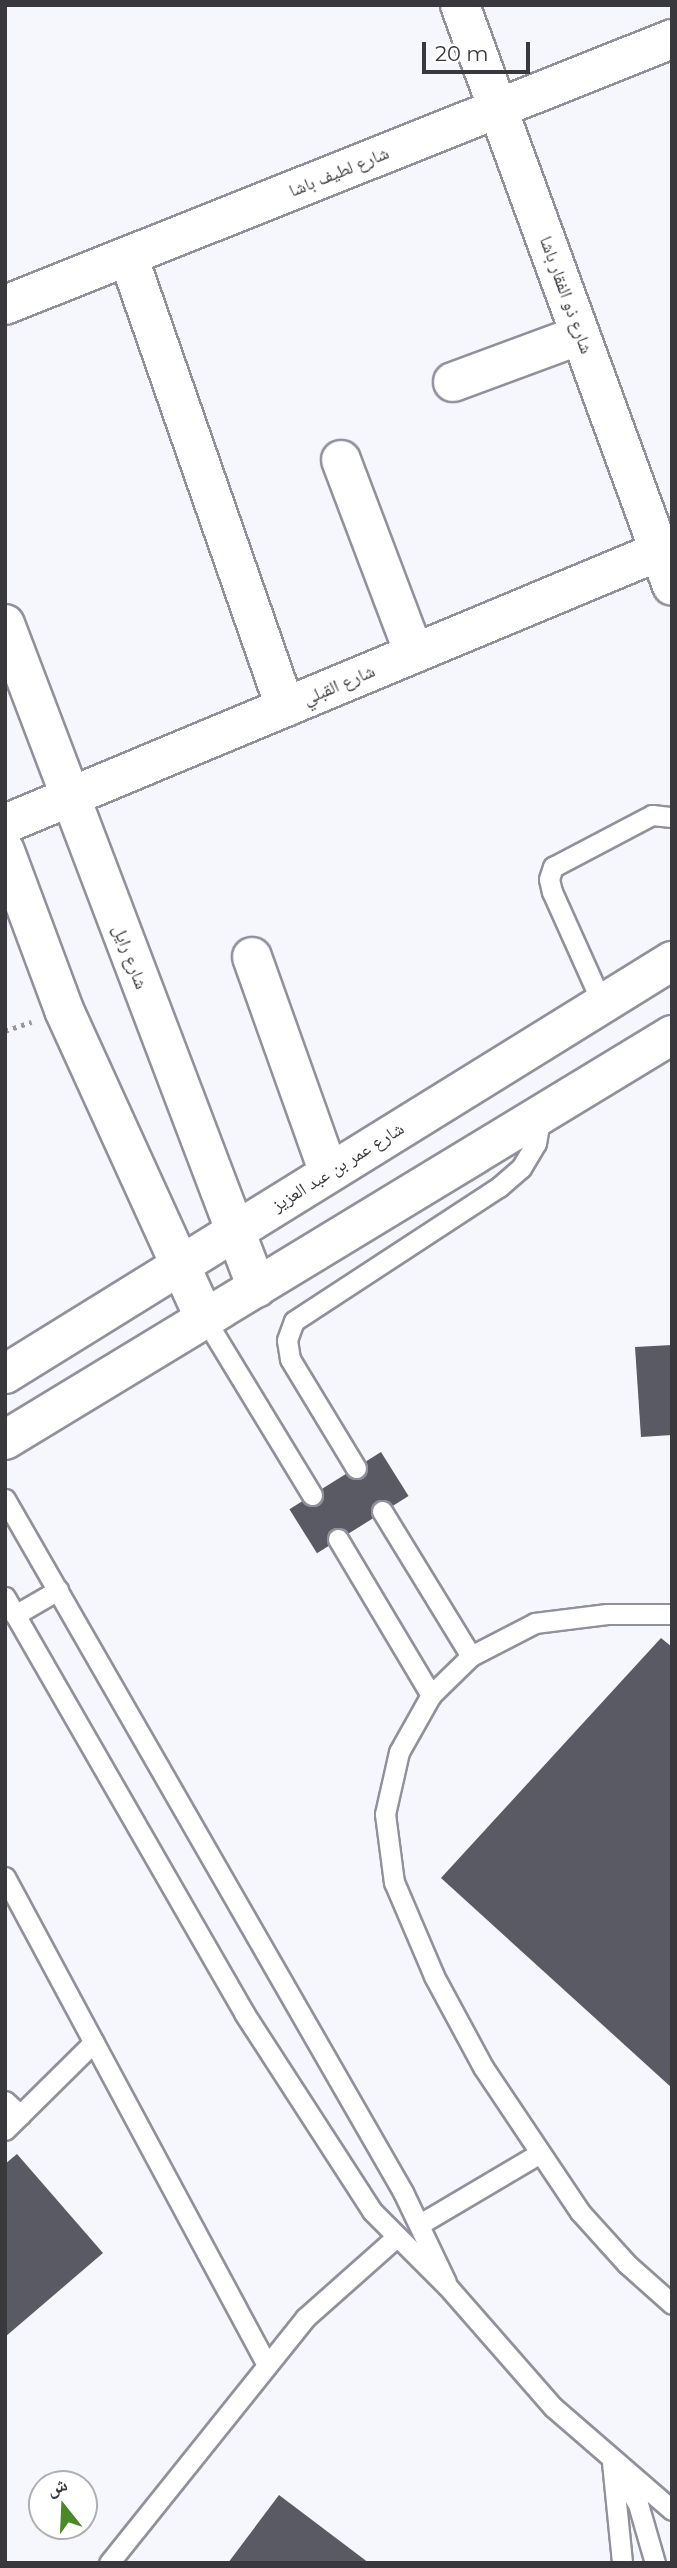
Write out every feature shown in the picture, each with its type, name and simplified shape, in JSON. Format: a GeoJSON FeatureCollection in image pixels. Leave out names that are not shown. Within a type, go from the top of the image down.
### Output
{"type":"FeatureCollection","features":[{"type":"Feature","properties":{"kind":"street","name":"شارع ذو الفقار باشا"},"geometry":{"type":"LineString","coordinates":[[460,5],[580,335],[668,561]]}},
{"type":"Feature","properties":{"kind":"street","name":"شارع لطيف باشا"},"geometry":{"type":"LineString","coordinates":[[5,305],[672,39]]}},
{"type":"Feature","properties":{"kind":"street"},"geometry":{"type":"LineString","coordinates":[[128,256],[285,707]]}},
{"type":"Feature","properties":{"kind":"street"},"geometry":{"type":"LineString","coordinates":[[453,382],[580,335]]}},
{"type":"Feature","properties":{"kind":"street"},"geometry":{"type":"LineString","coordinates":[[341,460],[414,653]]}},
{"type":"Feature","properties":{"kind":"street","name":"شارع القبلي"},"geometry":{"type":"LineString","coordinates":[[5,824],[414,653],[668,561]]}},
{"type":"Feature","properties":{"kind":"street","name":"شارع رايل"},"geometry":{"type":"LineString","coordinates":[[5,624],[257,1288]]}},
{"type":"Feature","properties":{"kind":"street"},"geometry":{"type":"LineString","coordinates":[[5,851],[64,1010],[178,1266],[205,1319]]}},
{"type":"Feature","properties":{"kind":"street"},"geometry":{"type":"LineString","coordinates":[[252,957],[328,1173]]}},
{"type":"Feature","properties":{"kind":"street","name":"شارع عمر بن عبد العزيز"},"geometry":{"type":"LineString","coordinates":[[5,1374],[672,961]]}},
{"type":"Feature","properties":{"kind":"street"},"geometry":{"type":"LineString","coordinates":[[5,1440],[672,1035]]}},
{"type":"Feature","properties":{"kind":"lane"},"geometry":{"type":"LineString","coordinates":[[602,1003],[552,892],[549,879],[553,867],[652,815],[672,817]]}},
{"type":"Feature","properties":{"kind":"lane"},"geometry":{"type":"LineString","coordinates":[[356,1468],[290,1359],[287,1340],[294,1321],[499,1187],[521,1168],[536,1143],[541,1114]]}},
{"type":"Feature","properties":{"kind":"lane"},"geometry":{"type":"LineString","coordinates":[[205,1319],[312,1495]]}},
{"type":"Feature","properties":{"kind":"lane"},"geometry":{"type":"LineString","coordinates":[[5,1499],[420,2224],[447,2286]]}},
{"type":"Feature","properties":{"kind":"lane"},"geometry":{"type":"LineString","coordinates":[[382,1511],[471,1656]]}},
{"type":"Feature","properties":{"kind":"lane"},"geometry":{"type":"LineString","coordinates":[[338,1539],[431,1695]]}},
{"type":"Feature","properties":{"kind":"lane"},"geometry":{"type":"LineString","coordinates":[[15,1615],[58,1590]]}},
{"type":"Feature","properties":{"kind":"lane"},"geometry":{"type":"LineString","coordinates":[[5,1597],[244,2013],[351,2182],[395,2238],[447,2286],[497,2349],[612,2461],[672,2510]]}},
{"type":"Feature","properties":{"kind":"lane"},"geometry":{"type":"LineString","coordinates":[[672,1614],[607,1614],[535,1623],[471,1656],[431,1695],[399,1752],[385,1814],[394,1882],[434,1976],[483,2067],[580,2211],[627,2264],[672,2304]]}},
{"type":"Feature","properties":{"kind":"lane"},"geometry":{"type":"LineString","coordinates":[[5,1877],[267,2365]]}},
{"type":"Feature","properties":{"kind":"lane"},"geometry":{"type":"LineString","coordinates":[[5,2130],[94,2042]]}},
{"type":"Feature","properties":{"kind":"lane"},"geometry":{"type":"LineString","coordinates":[[5,2101],[20,2115]]}},
{"type":"Feature","properties":{"kind":"lane"},"geometry":{"type":"LineString","coordinates":[[420,2224],[540,2153]]}},
{"type":"Feature","properties":{"kind":"lane"},"geometry":{"type":"LineString","coordinates":[[109,2563],[305,2318],[395,2238]]}},
{"type":"Feature","properties":{"kind":"lane"},"geometry":{"type":"LineString","coordinates":[[612,2461],[622,2563]]}},
{"type":"Feature","properties":{"kind":"lane"},"geometry":{"type":"LineString","coordinates":[[612,2461],[638,2504],[656,2563]]}},
{"type":"Feature","properties":{"kind":"building"},"geometry":{"type":"Polygon","coordinates":[[[672,1345],[672,1435],[641,1437],[635,1347],[672,1345]]]}},
{"type":"Feature","properties":{"kind":"building"},"geometry":{"type":"Polygon","coordinates":[[[381,1452],[409,1496],[317,1553],[289,1509],[381,1452]]]}},
{"type":"Feature","properties":{"kind":"building"},"geometry":{"type":"Polygon","coordinates":[[[661,1638],[672,1647],[672,2088],[441,1878],[661,1638]]]}},
{"type":"Feature","properties":{"kind":"building"},"geometry":{"type":"Polygon","coordinates":[[[17,2154],[103,2253],[5,2337],[5,2164],[17,2154]]]}},
{"type":"Feature","properties":{"kind":"building"},"geometry":{"type":"Polygon","coordinates":[[[279,2495],[369,2563],[228,2563],[279,2495]]]}}]}
